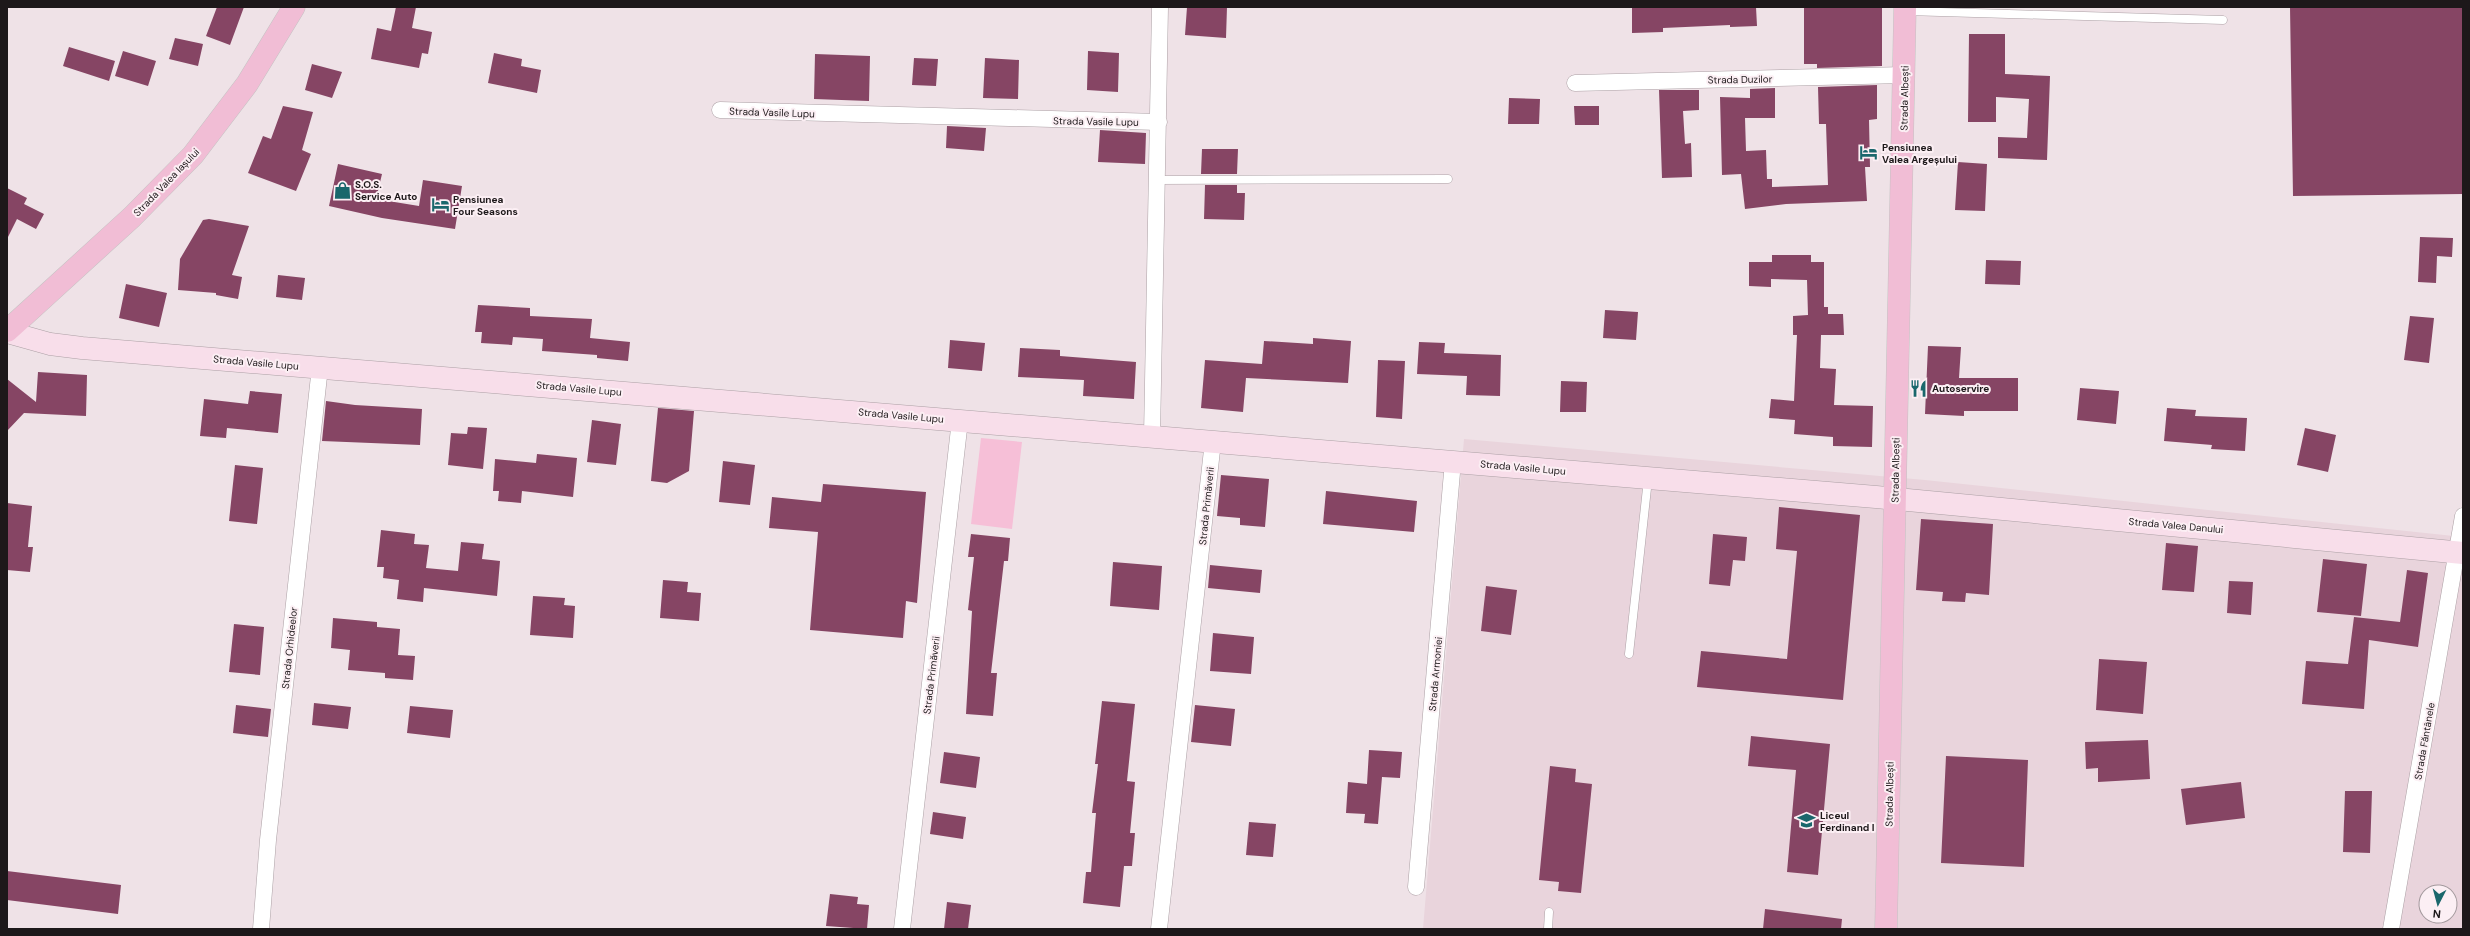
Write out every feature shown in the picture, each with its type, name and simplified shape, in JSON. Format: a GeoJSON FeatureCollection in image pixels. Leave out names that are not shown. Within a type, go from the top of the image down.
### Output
{"type":"FeatureCollection","features":[{"type":"Feature","properties":{"kind":"main road","name":"Strada Valea Iașului"},"geometry":{"type":"LineString","coordinates":[[7,332],[132,217],[193,155],[247,84],[294,7]]}},
{"type":"Feature","properties":{"kind":"main road","name":"Strada Albești"},"geometry":{"type":"LineString","coordinates":[[1886,929],[1905,9]]}},
{"type":"Feature","properties":{"kind":"main road","name":"Strada Vasile Lupu"},"geometry":{"type":"LineString","coordinates":[[7,332],[50,344],[82,348],[1895,498]]}},
{"type":"Feature","properties":{"kind":"main road","name":"Strada Valea Danului"},"geometry":{"type":"LineString","coordinates":[[1895,498],[2460,553]]}},
{"type":"Feature","properties":{"kind":"street"},"geometry":{"type":"LineString","coordinates":[[1152,436],[1158,180],[1160,7]]}},
{"type":"Feature","properties":{"kind":"street","name":"Strada Duzilor"},"geometry":{"type":"LineString","coordinates":[[1575,83],[1904,75]]}},
{"type":"Feature","properties":{"kind":"street","name":"Strada Vasile Lupu"},"geometry":{"type":"LineString","coordinates":[[720,110],[1159,122]]}},
{"type":"Feature","properties":{"kind":"street","name":"Strada Orhideelor"},"geometry":{"type":"LineString","coordinates":[[261,929],[268,840],[320,367]]}},
{"type":"Feature","properties":{"kind":"street","name":"Strada Primăverii"},"geometry":{"type":"LineString","coordinates":[[902,929],[960,420]]}},
{"type":"Feature","properties":{"kind":"street","name":"Strada Primăverii"},"geometry":{"type":"LineString","coordinates":[[1159,929],[1213,441]]}},
{"type":"Feature","properties":{"kind":"street","name":"Strada Armoniei"},"geometry":{"type":"LineString","coordinates":[[1416,887],[1453,461]]}},
{"type":"Feature","properties":{"kind":"street"},"geometry":{"type":"LineString","coordinates":[[2460,553],[2463,516]]}},
{"type":"Feature","properties":{"kind":"street","name":"Strada Făntânele"},"geometry":{"type":"LineString","coordinates":[[2391,929],[2460,553]]}},
{"type":"Feature","properties":{"kind":"lane","name":"Strada Albești"},"geometry":{"type":"LineString","coordinates":[[1905,9],[2223,20]]}},
{"type":"Feature","properties":{"kind":"lane"},"geometry":{"type":"LineString","coordinates":[[1158,180],[1448,179]]}},
{"type":"Feature","properties":{"kind":"lane"},"geometry":{"type":"LineString","coordinates":[[1629,654],[1648,478]]}},
{"type":"Feature","properties":{"kind":"lane"},"geometry":{"type":"LineString","coordinates":[[1548,929],[1549,912]]}},
{"type":"Feature","properties":{"kind":"shaded area"},"geometry":{"type":"Polygon","coordinates":[[[981,438],[1022,442],[1012,529],[971,524],[981,438]]]}},
{"type":"Feature","properties":{"kind":"shaded area"},"geometry":{"type":"Polygon","coordinates":[[[1464,439],[1925,480],[2463,537],[2463,929],[1423,929],[1464,439]]]}},
{"type":"Feature","properties":{"kind":"building"},"geometry":{"type":"Polygon","coordinates":[[[217,7],[244,7],[230,45],[206,36],[217,7]]]}},
{"type":"Feature","properties":{"kind":"building"},"geometry":{"type":"Polygon","coordinates":[[[396,7],[416,7],[412,28],[432,32],[428,54],[422,53],[419,68],[371,59],[377,28],[391,31],[396,7]]]}},
{"type":"Feature","properties":{"kind":"building"},"geometry":{"type":"Polygon","coordinates":[[[1187,7],[1227,7],[1226,38],[1185,35],[1187,7]]]}},
{"type":"Feature","properties":{"kind":"building"},"geometry":{"type":"Polygon","coordinates":[[[1632,7],[1756,7],[1757,26],[1730,27],[1730,25],[1663,28],[1663,32],[1632,33],[1632,7]]]}},
{"type":"Feature","properties":{"kind":"building"},"geometry":{"type":"Polygon","coordinates":[[[1804,7],[1882,7],[1882,66],[1817,68],[1817,64],[1804,64],[1804,7]]]}},
{"type":"Feature","properties":{"kind":"building"},"geometry":{"type":"Polygon","coordinates":[[[2290,7],[2463,7],[2463,194],[2293,196],[2290,7]]]}},
{"type":"Feature","properties":{"kind":"building"},"geometry":{"type":"Polygon","coordinates":[[[1969,34],[2005,34],[2005,74],[2050,76],[2047,160],[1998,158],[1998,137],[2027,138],[2029,99],[1996,97],[1996,122],[1968,122],[1969,34]]]}},
{"type":"Feature","properties":{"kind":"building"},"geometry":{"type":"Polygon","coordinates":[[[175,38],[203,44],[198,66],[169,59],[175,38]]]}},
{"type":"Feature","properties":{"kind":"building"},"geometry":{"type":"Polygon","coordinates":[[[69,47],[115,61],[109,81],[63,66],[69,47]]]}},
{"type":"Feature","properties":{"kind":"building"},"geometry":{"type":"Polygon","coordinates":[[[123,51],[156,61],[148,86],[115,76],[123,51]]]}},
{"type":"Feature","properties":{"kind":"building"},"geometry":{"type":"Polygon","coordinates":[[[1088,51],[1119,53],[1118,92],[1087,90],[1088,51]]]}},
{"type":"Feature","properties":{"kind":"building"},"geometry":{"type":"Polygon","coordinates":[[[494,53],[522,59],[521,66],[541,70],[537,93],[488,83],[494,53]]]}},
{"type":"Feature","properties":{"kind":"building"},"geometry":{"type":"Polygon","coordinates":[[[815,54],[870,56],[869,101],[814,99],[815,54]]]}},
{"type":"Feature","properties":{"kind":"building"},"geometry":{"type":"Polygon","coordinates":[[[914,58],[938,59],[936,86],[912,85],[914,58]]]}},
{"type":"Feature","properties":{"kind":"building"},"geometry":{"type":"Polygon","coordinates":[[[985,58],[1019,60],[1018,99],[983,98],[985,58]]]}},
{"type":"Feature","properties":{"kind":"building"},"geometry":{"type":"Polygon","coordinates":[[[312,64],[342,72],[332,98],[305,90],[312,64]]]}},
{"type":"Feature","properties":{"kind":"building"},"geometry":{"type":"Polygon","coordinates":[[[1877,85],[1877,119],[1869,120],[1870,167],[1865,167],[1867,201],[1786,204],[1745,209],[1741,174],[1722,175],[1720,97],[1750,98],[1750,89],[1775,88],[1775,118],[1745,118],[1746,151],[1766,150],[1767,179],[1772,179],[1772,187],[1828,185],[1826,124],[1819,124],[1818,87],[1877,85]]]}},
{"type":"Feature","properties":{"kind":"building"},"geometry":{"type":"Polygon","coordinates":[[[1659,90],[1699,90],[1699,110],[1683,111],[1685,144],[1691,143],[1692,177],[1662,178],[1659,90]]]}},
{"type":"Feature","properties":{"kind":"building"},"geometry":{"type":"Polygon","coordinates":[[[1509,98],[1540,99],[1539,124],[1508,124],[1509,98]]]}},
{"type":"Feature","properties":{"kind":"building"},"geometry":{"type":"Polygon","coordinates":[[[283,106],[313,112],[302,150],[311,154],[296,191],[248,173],[263,136],[271,139],[283,106]]]}},
{"type":"Feature","properties":{"kind":"building"},"geometry":{"type":"Polygon","coordinates":[[[1574,106],[1599,106],[1599,125],[1575,125],[1574,106]]]}},
{"type":"Feature","properties":{"kind":"building"},"geometry":{"type":"Polygon","coordinates":[[[947,126],[986,128],[984,151],[946,148],[947,126]]]}},
{"type":"Feature","properties":{"kind":"building"},"geometry":{"type":"Polygon","coordinates":[[[1100,130],[1146,133],[1145,164],[1098,162],[1100,130]]]}},
{"type":"Feature","properties":{"kind":"building"},"geometry":{"type":"Polygon","coordinates":[[[1202,149],[1238,149],[1237,174],[1201,174],[1202,149]]]}},
{"type":"Feature","properties":{"kind":"building"},"geometry":{"type":"Polygon","coordinates":[[[1958,162],[1987,164],[1985,211],[1955,210],[1958,162]]]}},
{"type":"Feature","properties":{"kind":"building"},"geometry":{"type":"Polygon","coordinates":[[[338,164],[382,174],[376,199],[419,206],[423,180],[462,186],[455,229],[382,218],[329,206],[338,164]]]}},
{"type":"Feature","properties":{"kind":"building"},"geometry":{"type":"Polygon","coordinates":[[[1205,185],[1237,185],[1237,193],[1245,193],[1244,220],[1204,219],[1205,185]]]}},
{"type":"Feature","properties":{"kind":"building"},"geometry":{"type":"Polygon","coordinates":[[[7,188],[27,198],[24,204],[44,214],[36,229],[17,219],[7,239],[7,188]]]}},
{"type":"Feature","properties":{"kind":"building"},"geometry":{"type":"Polygon","coordinates":[[[209,219],[249,226],[232,275],[242,277],[238,299],[216,295],[216,293],[178,290],[180,259],[203,220],[209,219]]]}},
{"type":"Feature","properties":{"kind":"building"},"geometry":{"type":"Polygon","coordinates":[[[2420,237],[2453,238],[2452,257],[2437,256],[2436,283],[2418,282],[2420,237]]]}},
{"type":"Feature","properties":{"kind":"building"},"geometry":{"type":"Polygon","coordinates":[[[1772,255],[1811,255],[1811,262],[1824,262],[1824,307],[1828,307],[1828,314],[1843,314],[1844,335],[1821,335],[1820,368],[1836,369],[1834,405],[1873,406],[1872,447],[1833,446],[1833,437],[1794,434],[1795,420],[1769,418],[1771,399],[1794,401],[1797,335],[1793,335],[1793,316],[1808,315],[1807,280],[1771,279],[1771,287],[1749,286],[1749,262],[1772,262],[1772,255]]]}},
{"type":"Feature","properties":{"kind":"building"},"geometry":{"type":"Polygon","coordinates":[[[1986,260],[2021,261],[2020,285],[1985,284],[1986,260]]]}},
{"type":"Feature","properties":{"kind":"building"},"geometry":{"type":"Polygon","coordinates":[[[278,275],[305,278],[302,300],[276,297],[278,275]]]}},
{"type":"Feature","properties":{"kind":"building"},"geometry":{"type":"Polygon","coordinates":[[[126,284],[167,293],[159,327],[119,318],[126,284]]]}},
{"type":"Feature","properties":{"kind":"building"},"geometry":{"type":"Polygon","coordinates":[[[478,305],[530,308],[530,316],[592,319],[590,338],[630,342],[628,361],[597,358],[597,355],[542,351],[543,339],[513,337],[512,345],[481,343],[482,332],[475,332],[478,305]]]}},
{"type":"Feature","properties":{"kind":"building"},"geometry":{"type":"Polygon","coordinates":[[[1605,310],[1638,312],[1636,340],[1603,338],[1605,310]]]}},
{"type":"Feature","properties":{"kind":"building"},"geometry":{"type":"Polygon","coordinates":[[[2410,316],[2434,318],[2429,363],[2404,360],[2410,316]]]}},
{"type":"Feature","properties":{"kind":"building"},"geometry":{"type":"Polygon","coordinates":[[[1313,338],[1351,341],[1348,383],[1246,378],[1243,412],[1201,408],[1205,360],[1262,364],[1264,341],[1313,344],[1313,338]]]}},
{"type":"Feature","properties":{"kind":"building"},"geometry":{"type":"Polygon","coordinates":[[[950,340],[985,343],[982,371],[948,368],[950,340]]]}},
{"type":"Feature","properties":{"kind":"building"},"geometry":{"type":"Polygon","coordinates":[[[1419,342],[1445,343],[1444,353],[1501,355],[1500,396],[1466,395],[1467,376],[1417,374],[1419,342]]]}},
{"type":"Feature","properties":{"kind":"building"},"geometry":{"type":"Polygon","coordinates":[[[1928,346],[1961,347],[1959,378],[2018,378],[2018,411],[1964,411],[1964,416],[1925,414],[1928,346]]]}},
{"type":"Feature","properties":{"kind":"building"},"geometry":{"type":"Polygon","coordinates":[[[1020,348],[1060,350],[1060,356],[1136,362],[1134,399],[1083,396],[1084,380],[1018,377],[1020,348]]]}},
{"type":"Feature","properties":{"kind":"building"},"geometry":{"type":"Polygon","coordinates":[[[1378,360],[1405,361],[1402,419],[1376,417],[1378,360]]]}},
{"type":"Feature","properties":{"kind":"building"},"geometry":{"type":"Polygon","coordinates":[[[38,372],[87,375],[86,416],[24,413],[7,431],[7,379],[36,402],[38,372]]]}},
{"type":"Feature","properties":{"kind":"building"},"geometry":{"type":"Polygon","coordinates":[[[1561,381],[1587,382],[1586,412],[1560,412],[1561,381]]]}},
{"type":"Feature","properties":{"kind":"building"},"geometry":{"type":"Polygon","coordinates":[[[2080,388],[2119,391],[2116,424],[2077,420],[2080,388]]]}},
{"type":"Feature","properties":{"kind":"building"},"geometry":{"type":"Polygon","coordinates":[[[250,391],[282,394],[278,433],[227,428],[226,438],[200,436],[204,399],[248,404],[250,391]]]}},
{"type":"Feature","properties":{"kind":"building"},"geometry":{"type":"Polygon","coordinates":[[[326,401],[355,405],[422,409],[420,445],[322,441],[326,401]]]}},
{"type":"Feature","properties":{"kind":"building"},"geometry":{"type":"Polygon","coordinates":[[[658,408],[694,411],[689,471],[667,483],[651,481],[658,408]]]}},
{"type":"Feature","properties":{"kind":"building"},"geometry":{"type":"Polygon","coordinates":[[[2167,408],[2196,410],[2195,416],[2247,418],[2245,451],[2211,449],[2212,445],[2164,441],[2167,408]]]}},
{"type":"Feature","properties":{"kind":"building"},"geometry":{"type":"Polygon","coordinates":[[[592,420],[621,424],[616,465],[587,462],[592,420]]]}},
{"type":"Feature","properties":{"kind":"building"},"geometry":{"type":"Polygon","coordinates":[[[468,427],[487,428],[483,469],[448,465],[451,433],[467,434],[468,427]]]}},
{"type":"Feature","properties":{"kind":"building"},"geometry":{"type":"Polygon","coordinates":[[[2305,428],[2336,435],[2328,472],[2297,465],[2305,428]]]}},
{"type":"Feature","properties":{"kind":"building"},"geometry":{"type":"Polygon","coordinates":[[[537,454],[577,458],[573,497],[522,491],[521,503],[498,501],[499,491],[493,491],[495,459],[536,463],[537,454]]]}},
{"type":"Feature","properties":{"kind":"building"},"geometry":{"type":"Polygon","coordinates":[[[723,461],[755,465],[750,505],[719,502],[723,461]]]}},
{"type":"Feature","properties":{"kind":"building"},"geometry":{"type":"Polygon","coordinates":[[[235,465],[263,468],[257,524],[229,521],[235,465]]]}},
{"type":"Feature","properties":{"kind":"building"},"geometry":{"type":"Polygon","coordinates":[[[1221,475],[1269,479],[1265,527],[1240,525],[1240,518],[1217,516],[1221,475]]]}},
{"type":"Feature","properties":{"kind":"building"},"geometry":{"type":"Polygon","coordinates":[[[823,484],[926,492],[917,603],[906,601],[903,638],[810,630],[818,532],[769,528],[772,497],[821,502],[823,484]]]}},
{"type":"Feature","properties":{"kind":"building"},"geometry":{"type":"Polygon","coordinates":[[[1326,491],[1417,501],[1414,532],[1323,524],[1326,491]]]}},
{"type":"Feature","properties":{"kind":"building"},"geometry":{"type":"Polygon","coordinates":[[[7,503],[32,506],[28,547],[33,547],[30,572],[7,570],[7,503]]]}},
{"type":"Feature","properties":{"kind":"building"},"geometry":{"type":"Polygon","coordinates":[[[1779,507],[1860,515],[1843,700],[1697,687],[1701,651],[1787,659],[1797,551],[1776,549],[1779,507]]]}},
{"type":"Feature","properties":{"kind":"building"},"geometry":{"type":"Polygon","coordinates":[[[1921,519],[1993,524],[1989,595],[1966,593],[1965,602],[1942,601],[1943,592],[1916,590],[1921,519]]]}},
{"type":"Feature","properties":{"kind":"building"},"geometry":{"type":"Polygon","coordinates":[[[381,530],[415,534],[414,544],[429,545],[426,568],[458,571],[461,542],[484,544],[482,559],[500,561],[497,596],[424,588],[423,602],[397,599],[399,580],[383,578],[384,567],[377,567],[381,530]]]}},
{"type":"Feature","properties":{"kind":"building"},"geometry":{"type":"Polygon","coordinates":[[[971,534],[1010,538],[1008,561],[1004,561],[991,673],[997,673],[993,716],[966,714],[972,611],[968,610],[974,557],[968,557],[971,534]]]}},
{"type":"Feature","properties":{"kind":"building"},"geometry":{"type":"Polygon","coordinates":[[[1713,534],[1747,537],[1745,561],[1733,560],[1730,586],[1709,584],[1713,534]]]}},
{"type":"Feature","properties":{"kind":"building"},"geometry":{"type":"Polygon","coordinates":[[[2166,543],[2198,546],[2194,592],[2162,590],[2166,543]]]}},
{"type":"Feature","properties":{"kind":"building"},"geometry":{"type":"Polygon","coordinates":[[[2323,559],[2367,564],[2361,616],[2317,612],[2323,559]]]}},
{"type":"Feature","properties":{"kind":"building"},"geometry":{"type":"Polygon","coordinates":[[[1113,562],[1162,566],[1159,610],[1110,606],[1113,562]]]}},
{"type":"Feature","properties":{"kind":"building"},"geometry":{"type":"Polygon","coordinates":[[[1210,565],[1262,570],[1260,593],[1208,588],[1210,565]]]}},
{"type":"Feature","properties":{"kind":"building"},"geometry":{"type":"Polygon","coordinates":[[[2407,570],[2428,573],[2418,647],[2369,640],[2364,709],[2302,704],[2306,661],[2348,664],[2354,617],[2400,622],[2407,570]]]}},
{"type":"Feature","properties":{"kind":"building"},"geometry":{"type":"Polygon","coordinates":[[[663,580],[688,582],[687,592],[701,593],[699,621],[660,618],[663,580]]]}},
{"type":"Feature","properties":{"kind":"building"},"geometry":{"type":"Polygon","coordinates":[[[2229,581],[2253,582],[2251,615],[2227,613],[2229,581]]]}},
{"type":"Feature","properties":{"kind":"building"},"geometry":{"type":"Polygon","coordinates":[[[1486,586],[1517,590],[1511,635],[1481,631],[1486,586]]]}},
{"type":"Feature","properties":{"kind":"building"},"geometry":{"type":"Polygon","coordinates":[[[533,596],[565,598],[564,605],[575,606],[573,638],[530,635],[533,596]]]}},
{"type":"Feature","properties":{"kind":"building"},"geometry":{"type":"Polygon","coordinates":[[[333,618],[377,622],[377,627],[400,629],[398,655],[415,656],[413,680],[385,678],[385,673],[348,670],[350,650],[331,648],[333,618]]]}},
{"type":"Feature","properties":{"kind":"building"},"geometry":{"type":"Polygon","coordinates":[[[234,624],[264,627],[260,675],[229,672],[234,624]]]}},
{"type":"Feature","properties":{"kind":"building"},"geometry":{"type":"Polygon","coordinates":[[[1213,633],[1254,637],[1251,674],[1210,671],[1213,633]]]}},
{"type":"Feature","properties":{"kind":"building"},"geometry":{"type":"Polygon","coordinates":[[[2099,659],[2147,662],[2143,714],[2096,710],[2099,659]]]}},
{"type":"Feature","properties":{"kind":"building"},"geometry":{"type":"Polygon","coordinates":[[[1102,701],[1135,704],[1127,781],[1135,782],[1130,833],[1135,833],[1132,866],[1124,866],[1120,907],[1083,903],[1086,872],[1091,872],[1096,813],[1092,813],[1098,764],[1095,764],[1102,701]]]}},
{"type":"Feature","properties":{"kind":"building"},"geometry":{"type":"Polygon","coordinates":[[[314,703],[351,707],[348,729],[312,725],[314,703]]]}},
{"type":"Feature","properties":{"kind":"building"},"geometry":{"type":"Polygon","coordinates":[[[236,705],[271,709],[268,737],[233,733],[236,705]]]}},
{"type":"Feature","properties":{"kind":"building"},"geometry":{"type":"Polygon","coordinates":[[[1195,705],[1235,709],[1231,746],[1191,742],[1195,705]]]}},
{"type":"Feature","properties":{"kind":"building"},"geometry":{"type":"Polygon","coordinates":[[[410,706],[453,710],[450,738],[407,733],[410,706]]]}},
{"type":"Feature","properties":{"kind":"building","name":"Liceul Ferdinand I"},"geometry":{"type":"Polygon","coordinates":[[[1751,736],[1830,744],[1818,875],[1787,872],[1796,770],[1748,766],[1751,736]]]}},
{"type":"Feature","properties":{"kind":"building"},"geometry":{"type":"Polygon","coordinates":[[[2148,740],[2150,779],[2098,782],[2098,768],[2086,769],[2085,742],[2148,740]]]}},
{"type":"Feature","properties":{"kind":"building"},"geometry":{"type":"Polygon","coordinates":[[[1369,750],[1402,752],[1400,778],[1382,777],[1378,824],[1364,823],[1365,814],[1346,813],[1348,782],[1367,784],[1369,750]]]}},
{"type":"Feature","properties":{"kind":"building"},"geometry":{"type":"Polygon","coordinates":[[[944,752],[980,757],[976,788],[940,783],[944,752]]]}},
{"type":"Feature","properties":{"kind":"building"},"geometry":{"type":"Polygon","coordinates":[[[1946,756],[2028,760],[2024,867],[1941,863],[1946,756]]]}},
{"type":"Feature","properties":{"kind":"building"},"geometry":{"type":"Polygon","coordinates":[[[1550,766],[1576,769],[1575,782],[1592,784],[1581,893],[1558,891],[1559,882],[1539,880],[1550,766]]]}},
{"type":"Feature","properties":{"kind":"building"},"geometry":{"type":"Polygon","coordinates":[[[2241,782],[2245,818],[2186,825],[2181,789],[2241,782]]]}},
{"type":"Feature","properties":{"kind":"building"},"geometry":{"type":"Polygon","coordinates":[[[2345,791],[2372,791],[2370,853],[2343,852],[2345,791]]]}},
{"type":"Feature","properties":{"kind":"building"},"geometry":{"type":"Polygon","coordinates":[[[933,812],[966,817],[963,839],[930,834],[933,812]]]}},
{"type":"Feature","properties":{"kind":"building"},"geometry":{"type":"Polygon","coordinates":[[[1249,822],[1276,824],[1273,857],[1246,855],[1249,822]]]}},
{"type":"Feature","properties":{"kind":"building"},"geometry":{"type":"Polygon","coordinates":[[[7,871],[121,885],[118,914],[7,900],[7,871]]]}},
{"type":"Feature","properties":{"kind":"building"},"geometry":{"type":"Polygon","coordinates":[[[830,894],[858,897],[857,904],[869,905],[867,929],[826,926],[830,894]]]}},
{"type":"Feature","properties":{"kind":"building"},"geometry":{"type":"Polygon","coordinates":[[[947,902],[971,905],[968,929],[944,929],[947,902]]]}},
{"type":"Feature","properties":{"kind":"building"},"geometry":{"type":"Polygon","coordinates":[[[1765,909],[1842,919],[1841,929],[1763,929],[1765,909]]]}},
{"type":"Feature","properties":{"kind":"place","name":"Pensiunea Valea Argeșului"},"geometry":{"type":"Point","coordinates":[1869,153]}},
{"type":"Feature","properties":{"kind":"place","name":"S.O.S. Service Auto"},"geometry":{"type":"Point","coordinates":[342,190]}},
{"type":"Feature","properties":{"kind":"place","name":"Pensiunea Four Seasons"},"geometry":{"type":"Point","coordinates":[440,205]}},
{"type":"Feature","properties":{"kind":"place","name":"Autoservire"},"geometry":{"type":"Point","coordinates":[1919,388]}},
{"type":"Feature","properties":{"kind":"place","name":"Liceul Ferdinand I"},"geometry":{"type":"Point","coordinates":[1807,821]}}]}
